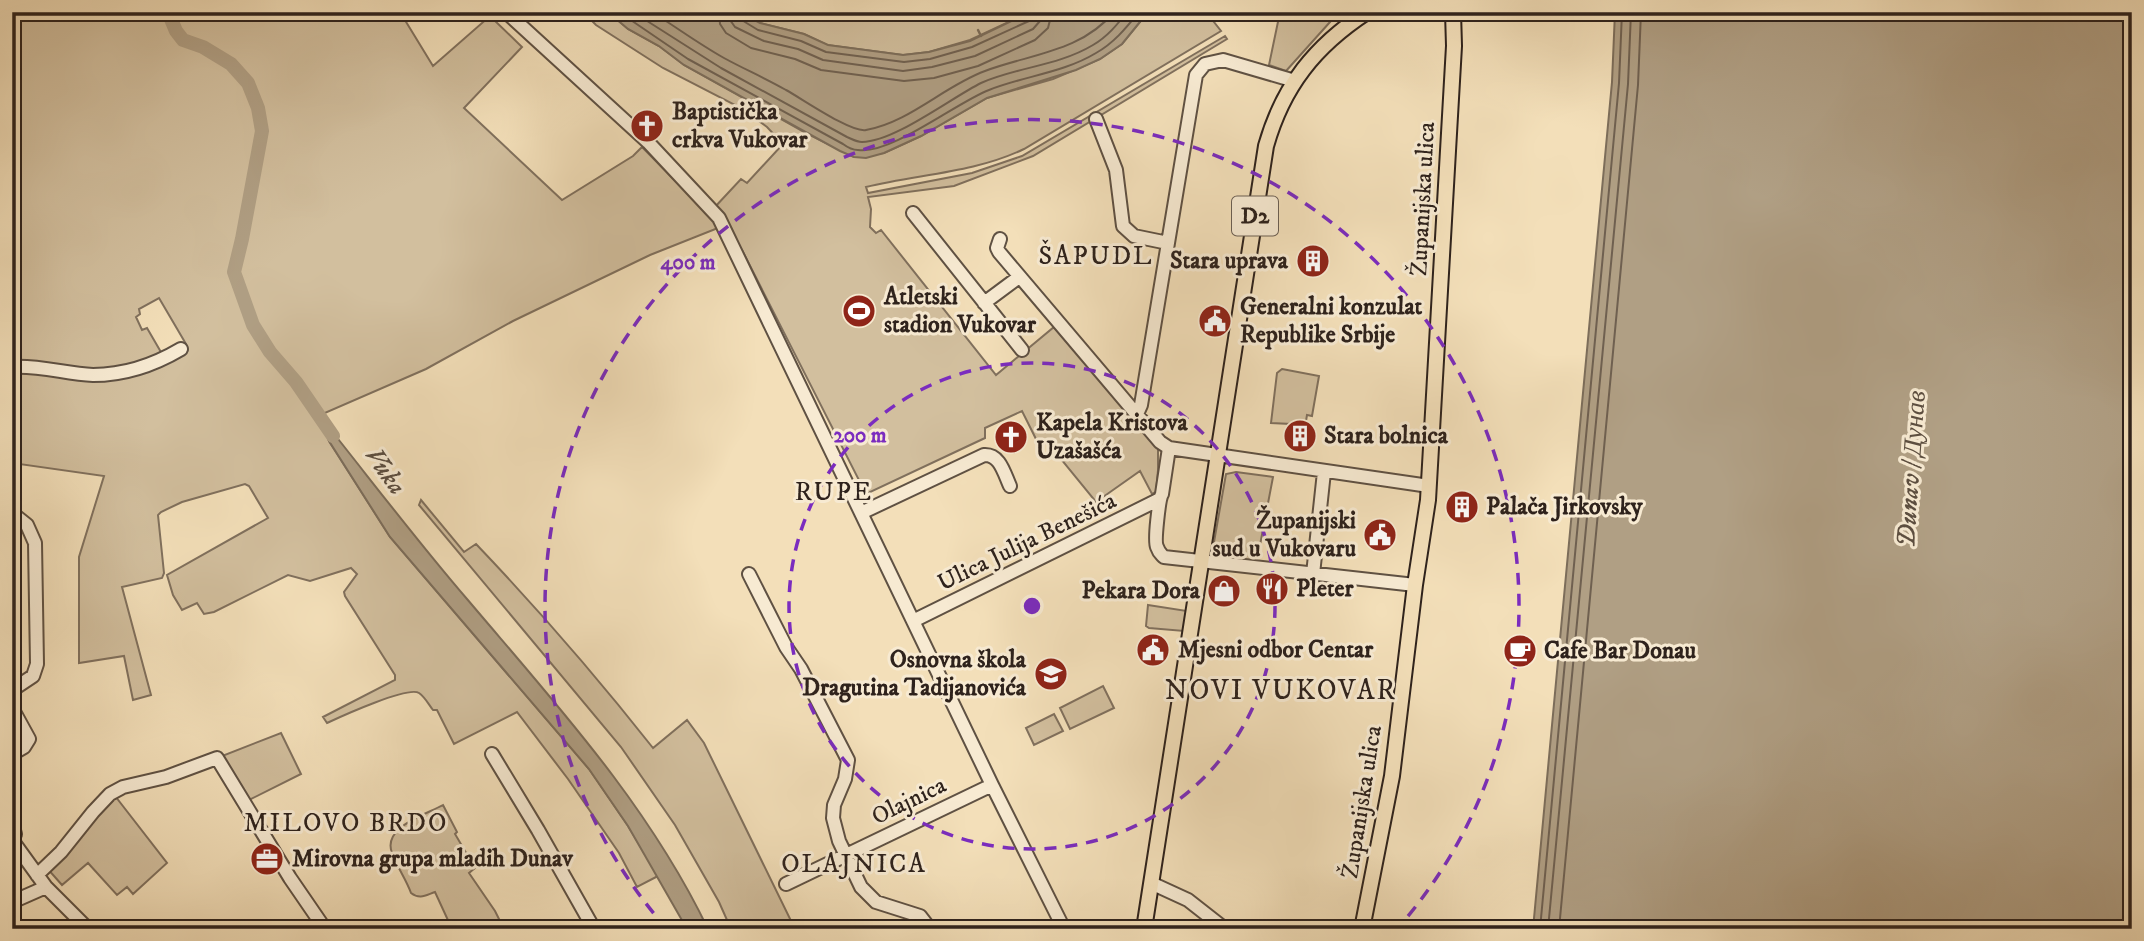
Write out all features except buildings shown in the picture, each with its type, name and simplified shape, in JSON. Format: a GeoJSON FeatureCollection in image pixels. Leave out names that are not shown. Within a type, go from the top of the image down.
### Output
{"type":"FeatureCollection","features":[{"type":"Feature","properties":{"kind":"main road","name":"D2"},"geometry":{"type":"LineString","coordinates":[[1144,929],[1266,146],[1277,112],[1295,80],[1325,45],[1367,12]]}},
{"type":"Feature","properties":{"kind":"main road","name":"Županijska ulica"},"geometry":{"type":"LineString","coordinates":[[1362,929],[1392,776],[1429,486],[1454,60],[1453,12]]}},
{"type":"Feature","properties":{"kind":"street"},"geometry":{"type":"LineString","coordinates":[[506,12],[648,142],[719,218],[1064,929]]}},
{"type":"Feature","properties":{"kind":"street"},"geometry":{"type":"LineString","coordinates":[[1137,414],[1142,405],[1194,83],[1200,68],[1223,60],[1295,80]]}},
{"type":"Feature","properties":{"kind":"street"},"geometry":{"type":"LineString","coordinates":[[1096,119],[1116,170],[1124,226],[1134,236],[1168,243]]}},
{"type":"Feature","properties":{"kind":"street"},"geometry":{"type":"LineString","coordinates":[[913,213],[1022,350]]}},
{"type":"Feature","properties":{"kind":"street"},"geometry":{"type":"LineString","coordinates":[[1000,239],[997,248],[999,252],[1019,277],[1169,448],[1429,486]]}},
{"type":"Feature","properties":{"kind":"street"},"geometry":{"type":"LineString","coordinates":[[984,303],[1019,277]]}},
{"type":"Feature","properties":{"kind":"street"},"geometry":{"type":"LineString","coordinates":[[12,367],[35,366],[92,375],[123,372],[148,366],[181,349]]}},
{"type":"Feature","properties":{"kind":"street"},"geometry":{"type":"LineString","coordinates":[[1169,448],[1162,494],[1158,500],[1160,513],[1156,542],[1158,551],[1164,556],[1415,586]]}},
{"type":"Feature","properties":{"kind":"street"},"geometry":{"type":"LineString","coordinates":[[861,513],[984,455],[990,454],[996,458],[1010,486]]}},
{"type":"Feature","properties":{"kind":"street"},"geometry":{"type":"LineString","coordinates":[[1313,574],[1324,472]]}},
{"type":"Feature","properties":{"kind":"street","name":"Ulica Julija Benešića"},"geometry":{"type":"LineString","coordinates":[[914,621],[1158,500]]}},
{"type":"Feature","properties":{"kind":"street"},"geometry":{"type":"LineString","coordinates":[[12,513],[27,525],[35,543],[37,664],[33,676],[12,690]]}},
{"type":"Feature","properties":{"kind":"street","name":"Olajnica"},"geometry":{"type":"LineString","coordinates":[[749,574],[848,761],[845,779],[834,805],[834,828],[861,887],[868,895],[889,907],[920,916],[930,929]]}},
{"type":"Feature","properties":{"kind":"street"},"geometry":{"type":"LineString","coordinates":[[12,708],[29,739],[24,747],[12,754]]}},
{"type":"Feature","properties":{"kind":"street"},"geometry":{"type":"LineString","coordinates":[[492,754],[594,929]]}},
{"type":"Feature","properties":{"kind":"street"},"geometry":{"type":"LineString","coordinates":[[37,875],[61,852],[110,794],[123,787],[166,777],[217,758],[290,878],[325,929]]}},
{"type":"Feature","properties":{"kind":"street","name":"Olajnica"},"geometry":{"type":"LineString","coordinates":[[786,884],[992,785]]}},
{"type":"Feature","properties":{"kind":"street"},"geometry":{"type":"LineString","coordinates":[[12,823],[15,834],[12,839],[37,875],[88,929]]}},
{"type":"Feature","properties":{"kind":"street"},"geometry":{"type":"LineString","coordinates":[[1151,883],[1188,900],[1225,929]]}},
{"type":"Feature","properties":{"kind":"street"},"geometry":{"type":"LineString","coordinates":[[12,902],[46,887]]}},
{"type":"Feature","properties":{"kind":"shaded area"},"geometry":{"type":"Polygon","coordinates":[[[12,12],[400,12],[433,66],[490,16],[522,47],[464,108],[562,200],[633,156],[642,147],[712,218],[718,228],[650,255],[513,321],[426,369],[320,415],[329,441],[390,537],[589,769],[658,876],[637,887],[619,853],[517,712],[454,744],[437,710],[433,710],[419,693],[413,692],[389,698],[327,723],[323,717],[395,680],[395,675],[345,596],[344,592],[357,574],[351,568],[310,581],[288,575],[214,612],[204,614],[197,603],[182,610],[173,595],[167,575],[268,518],[249,486],[245,484],[182,502],[158,515],[164,573],[162,578],[122,587],[151,695],[133,700],[124,656],[79,663],[79,557],[104,476],[12,463],[12,12]],[[159,298],[139,309],[140,314],[136,317],[142,330],[147,328],[165,359],[186,344],[159,298]]]}},
{"type":"Feature","properties":{"kind":"shaded area"},"geometry":{"type":"Polygon","coordinates":[[[583,12],[608,12],[628,29],[659,46],[684,65],[854,157],[884,153],[921,136],[987,98],[1053,79],[1100,59],[1122,44],[1148,12],[1206,12],[1221,31],[1024,149],[966,168],[866,187],[868,193],[972,173],[1022,156],[1225,36],[1227,39],[1033,156],[954,186],[868,197],[871,209],[870,227],[876,233],[881,230],[996,375],[1054,327],[1158,446],[1156,492],[1152,494],[1140,471],[1096,502],[1048,443],[1039,445],[1022,411],[985,428],[985,438],[866,494],[742,250],[714,208],[741,179],[747,183],[783,144],[767,127],[741,108],[663,68],[596,25],[583,12]]]}},
{"type":"Feature","properties":{"kind":"shaded area"},"geometry":{"type":"Polygon","coordinates":[[[740,12],[1030,12],[970,40],[929,52],[903,55],[827,45],[804,34],[760,23],[740,12]]]}},
{"type":"Feature","properties":{"kind":"shaded area"},"geometry":{"type":"Polygon","coordinates":[[[1339,12],[1286,71],[1269,65],[1279,17],[1263,13],[1339,12]]]}},
{"type":"Feature","properties":{"kind":"shaded area"},"geometry":{"type":"Polygon","coordinates":[[[1282,369],[1319,376],[1312,416],[1307,415],[1305,427],[1271,423],[1277,373],[1282,369]]]}},
{"type":"Feature","properties":{"kind":"shaded area"},"geometry":{"type":"Polygon","coordinates":[[[1236,472],[1273,477],[1257,561],[1211,559],[1226,474],[1236,472]]]}},
{"type":"Feature","properties":{"kind":"shaded area"},"geometry":{"type":"Polygon","coordinates":[[[421,500],[464,552],[476,544],[589,669],[653,748],[687,720],[704,743],[795,929],[731,929],[719,902],[675,825],[621,747],[419,505],[421,500]]]}},
{"type":"Feature","properties":{"kind":"shaded area"},"geometry":{"type":"Polygon","coordinates":[[[1148,605],[1187,611],[1184,631],[1146,626],[1148,605]]]}},
{"type":"Feature","properties":{"kind":"shaded area"},"geometry":{"type":"Polygon","coordinates":[[[1103,686],[1114,708],[1070,729],[1060,708],[1103,686]]]}},
{"type":"Feature","properties":{"kind":"shaded area"},"geometry":{"type":"Polygon","coordinates":[[[1054,714],[1063,731],[1034,745],[1026,728],[1054,714]]]}},
{"type":"Feature","properties":{"kind":"shaded area"},"geometry":{"type":"Polygon","coordinates":[[[281,733],[301,774],[243,803],[217,758],[281,733]]]}},
{"type":"Feature","properties":{"kind":"shaded area"},"geometry":{"type":"Polygon","coordinates":[[[112,792],[167,863],[133,894],[127,887],[117,895],[88,863],[62,885],[46,867],[112,792]]]}},
{"type":"Feature","properties":{"kind":"shaded area"},"geometry":{"type":"Polygon","coordinates":[[[443,805],[457,832],[455,834],[475,868],[469,873],[504,929],[452,929],[435,892],[420,897],[411,893],[392,853],[393,836],[407,823],[443,805]]]}},
{"type":"Feature","properties":{"kind":"water"},"geometry":{"type":"Polygon","coordinates":[[[608,12],[740,12],[760,23],[804,34],[828,45],[903,55],[929,52],[970,41],[1030,12],[1148,12],[1122,44],[1100,59],[1076,70],[987,98],[921,136],[866,158],[854,157],[840,151],[684,65],[659,46],[628,29],[608,12]]]}},
{"type":"Feature","properties":{"kind":"water","name":"Dunav / Дунав"},"geometry":{"type":"Polygon","coordinates":[[[1615,12],[2132,12],[2132,929],[1533,929],[1612,82],[1615,12]]]}},
{"type":"Feature","properties":{"kind":"water"},"geometry":{"type":"Polygon","coordinates":[[[323,420],[430,555],[598,756],[657,839],[708,929],[687,929],[628,826],[589,769],[390,537],[329,441],[323,420]]]}},
{"type":"Feature","properties":{"kind":"waterway","name":"Vuka"},"geometry":{"type":"LineString","coordinates":[[168,12],[183,40],[203,47],[231,64],[248,83],[258,108],[262,131],[234,272],[253,325],[333,436]]}},
{"type":"Feature","properties":{"kind":"waterway"},"geometry":{"type":"LineString","coordinates":[[972,12],[973,17]]}},
{"type":"Feature","properties":{"kind":"waterway"},"geometry":{"type":"LineString","coordinates":[[978,30],[981,36]]}},
{"type":"Feature","properties":{"kind":"place","name":"Baptistička crkva Vukovar"},"geometry":{"type":"Point","coordinates":[647,126]}},
{"type":"Feature","properties":{"kind":"place","name":"Stara uprava"},"geometry":{"type":"Point","coordinates":[1313,261]}},
{"type":"Feature","properties":{"kind":"place","name":"Atletski stadion Vukovar"},"geometry":{"type":"Point","coordinates":[859,311]}},
{"type":"Feature","properties":{"kind":"place","name":"Generalni konzulat Republike Srbije"},"geometry":{"type":"Point","coordinates":[1215,321]}},
{"type":"Feature","properties":{"kind":"place","name":"Stara bolnica"},"geometry":{"type":"Point","coordinates":[1300,436]}},
{"type":"Feature","properties":{"kind":"place","name":"Kapela Kristova Uzašašća"},"geometry":{"type":"Point","coordinates":[1011,437]}},
{"type":"Feature","properties":{"kind":"place","name":"Palača Jirkovsky"},"geometry":{"type":"Point","coordinates":[1462,507]}},
{"type":"Feature","properties":{"kind":"place","name":"Županijski sud u Vukovaru"},"geometry":{"type":"Point","coordinates":[1380,535]}},
{"type":"Feature","properties":{"kind":"place","name":"Pleter"},"geometry":{"type":"Point","coordinates":[1272,589]}},
{"type":"Feature","properties":{"kind":"place","name":"Pekara Dora"},"geometry":{"type":"Point","coordinates":[1224,591]}},
{"type":"Feature","properties":{"kind":"place","name":"Mjesni odbor Centar"},"geometry":{"type":"Point","coordinates":[1153,650]}},
{"type":"Feature","properties":{"kind":"place","name":"Cafe Bar Donau"},"geometry":{"type":"Point","coordinates":[1520,651]}},
{"type":"Feature","properties":{"kind":"place","name":"Osnovna škola Dragutina Tadijanovića"},"geometry":{"type":"Point","coordinates":[1051,674]}},
{"type":"Feature","properties":{"kind":"place","name":"Mirovna grupa mladih Dunav"},"geometry":{"type":"Point","coordinates":[267,859]}},
{"type":"Feature","properties":{"kind":"district","name":"ŠAPUDL"},"geometry":{"type":"Point","coordinates":[1096,256]}},
{"type":"Feature","properties":{"kind":"district","name":"RUPE"},"geometry":{"type":"Point","coordinates":[834,492]}},
{"type":"Feature","properties":{"kind":"district","name":"NOVI VUKOVAR"},"geometry":{"type":"Point","coordinates":[1281,690]}},
{"type":"Feature","properties":{"kind":"district","name":"MILOVO BRDO"},"geometry":{"type":"Point","coordinates":[346,823]}},
{"type":"Feature","properties":{"kind":"district","name":"OLAJNICA"},"geometry":{"type":"Point","coordinates":[854,864]}}]}
